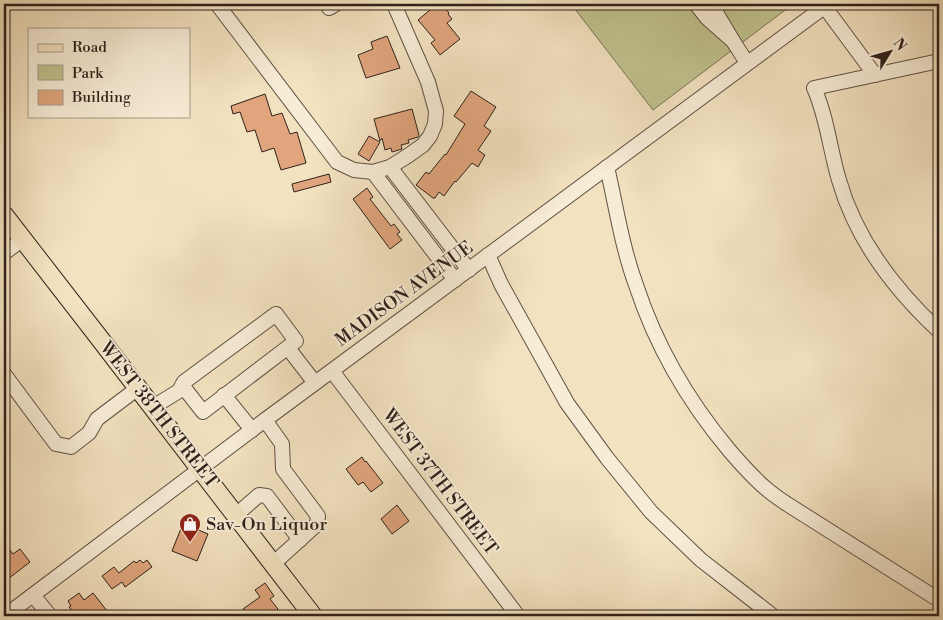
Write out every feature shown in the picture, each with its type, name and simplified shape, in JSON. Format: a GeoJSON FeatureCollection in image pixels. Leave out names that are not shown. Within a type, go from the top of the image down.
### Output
{"type":"FeatureCollection","features":[{"type":"Feature","properties":{"kind":"main road","name":"WEST 38TH STREET"},"geometry":{"type":"LineString","coordinates":[[4,215],[274,564],[310,615]]}},
{"type":"Feature","properties":{"kind":"street"},"geometry":{"type":"LineString","coordinates":[[217,4],[337,162],[354,170],[373,172],[409,156],[423,145],[430,136],[435,124],[436,111],[428,82],[394,4]]}},
{"type":"Feature","properties":{"kind":"street"},"geometry":{"type":"LineString","coordinates":[[696,4],[707,18],[733,41]]}},
{"type":"Feature","properties":{"kind":"street"},"geometry":{"type":"LineString","coordinates":[[712,4],[747,63]]}},
{"type":"Feature","properties":{"kind":"street"},"geometry":{"type":"LineString","coordinates":[[826,5],[875,75]]}},
{"type":"Feature","properties":{"kind":"street","name":"MADISON AVENUE"},"geometry":{"type":"LineString","coordinates":[[5,616],[265,420],[826,5]]}},
{"type":"Feature","properties":{"kind":"street"},"geometry":{"type":"LineString","coordinates":[[939,60],[814,88],[820,101],[845,199],[865,241],[899,290],[939,331]]}},
{"type":"Feature","properties":{"kind":"street"},"geometry":{"type":"LineString","coordinates":[[390,166],[469,270]]}},
{"type":"Feature","properties":{"kind":"street"},"geometry":{"type":"LineString","coordinates":[[607,167],[626,252],[636,285],[654,331],[668,361],[690,398],[719,438],[768,491],[939,600]]}},
{"type":"Feature","properties":{"kind":"street"},"geometry":{"type":"LineString","coordinates":[[373,172],[455,280]]}},
{"type":"Feature","properties":{"kind":"street"},"geometry":{"type":"LineString","coordinates":[[4,253],[23,239]]}},
{"type":"Feature","properties":{"kind":"street"},"geometry":{"type":"LineString","coordinates":[[488,255],[506,293],[567,403],[607,458],[651,512],[701,560],[773,616]]}},
{"type":"Feature","properties":{"kind":"street"},"geometry":{"type":"LineString","coordinates":[[153,407],[179,391],[182,385],[184,382],[276,314],[296,342],[202,412],[182,385]]}},
{"type":"Feature","properties":{"kind":"street"},"geometry":{"type":"LineString","coordinates":[[288,348],[315,383]]}},
{"type":"Feature","properties":{"kind":"street","name":"WEST 37TH STREET"},"geometry":{"type":"LineString","coordinates":[[332,371],[518,616]]}},
{"type":"Feature","properties":{"kind":"street"},"geometry":{"type":"LineString","coordinates":[[4,374],[56,444],[71,447],[89,434],[97,418],[138,388]]}},
{"type":"Feature","properties":{"kind":"street"},"geometry":{"type":"LineString","coordinates":[[224,395],[252,430]]}},
{"type":"Feature","properties":{"kind":"street"},"geometry":{"type":"LineString","coordinates":[[265,420],[282,444],[283,469],[318,516],[317,524],[274,564]]}},
{"type":"Feature","properties":{"kind":"street"},"geometry":{"type":"LineString","coordinates":[[236,515],[260,495],[267,496],[300,540]]}},
{"type":"Feature","properties":{"kind":"street"},"geometry":{"type":"LineString","coordinates":[[33,595],[50,616]]}},
{"type":"Feature","properties":{"kind":"green space"},"geometry":{"type":"Polygon","coordinates":[[[571,4],[793,4],[653,110],[571,4]]]}},
{"type":"Feature","properties":{"kind":"building"},"geometry":{"type":"Polygon","coordinates":[[[437,4],[442,4],[449,13],[452,19],[447,23],[460,39],[440,55],[431,43],[435,40],[418,20],[437,4]]]}},
{"type":"Feature","properties":{"kind":"building"},"geometry":{"type":"Polygon","coordinates":[[[387,36],[400,68],[366,78],[358,55],[373,49],[371,42],[387,36]]]}},
{"type":"Feature","properties":{"kind":"building"},"geometry":{"type":"Polygon","coordinates":[[[471,91],[496,107],[484,126],[491,131],[478,150],[485,155],[478,167],[472,163],[444,196],[439,192],[433,198],[416,185],[426,172],[429,174],[446,155],[465,124],[454,116],[471,91]]]}},
{"type":"Feature","properties":{"kind":"building"},"geometry":{"type":"Polygon","coordinates":[[[265,94],[272,116],[282,113],[290,134],[297,132],[306,163],[281,170],[274,148],[262,152],[255,130],[247,132],[240,112],[233,114],[231,106],[265,94]]]}},
{"type":"Feature","properties":{"kind":"building"},"geometry":{"type":"Polygon","coordinates":[[[412,109],[418,137],[408,140],[409,143],[401,145],[402,149],[392,152],[391,148],[385,150],[382,138],[380,141],[374,119],[412,109]]]}},
{"type":"Feature","properties":{"kind":"building"},"geometry":{"type":"Polygon","coordinates":[[[369,136],[380,142],[369,161],[358,154],[369,136]]]}},
{"type":"Feature","properties":{"kind":"building"},"geometry":{"type":"Polygon","coordinates":[[[329,174],[331,182],[294,192],[292,184],[329,174]]]}},
{"type":"Feature","properties":{"kind":"building"},"geometry":{"type":"Polygon","coordinates":[[[367,188],[373,197],[370,199],[391,226],[394,224],[400,232],[397,234],[402,240],[390,249],[353,199],[367,188]]]}},
{"type":"Feature","properties":{"kind":"building"},"geometry":{"type":"Polygon","coordinates":[[[362,457],[383,483],[371,492],[363,482],[358,485],[346,469],[362,457]]]}},
{"type":"Feature","properties":{"kind":"building"},"geometry":{"type":"Polygon","coordinates":[[[397,505],[409,521],[392,534],[381,519],[397,505]]]}},
{"type":"Feature","properties":{"kind":"building","name":"Sav-On Liquor"},"geometry":{"type":"Polygon","coordinates":[[[186,525],[208,534],[197,561],[172,551],[182,526],[186,525]]]}},
{"type":"Feature","properties":{"kind":"building"},"geometry":{"type":"Polygon","coordinates":[[[4,542],[13,554],[20,549],[30,562],[4,582],[4,542]]]}},
{"type":"Feature","properties":{"kind":"building"},"geometry":{"type":"Polygon","coordinates":[[[140,560],[143,563],[147,560],[152,567],[125,587],[122,582],[112,589],[102,576],[114,567],[119,573],[134,561],[136,563],[140,560]]]}},
{"type":"Feature","properties":{"kind":"building"},"geometry":{"type":"Polygon","coordinates":[[[265,583],[274,596],[270,599],[278,609],[273,613],[275,616],[248,616],[243,609],[260,597],[255,590],[265,583]]]}},
{"type":"Feature","properties":{"kind":"building"},"geometry":{"type":"Polygon","coordinates":[[[79,593],[84,600],[93,593],[111,616],[76,616],[69,607],[71,606],[68,601],[79,593]]]}},
{"type":"Feature","properties":{"kind":"place","name":"Sav-On Liquor"},"geometry":{"type":"Point","coordinates":[190,543]}}]}
